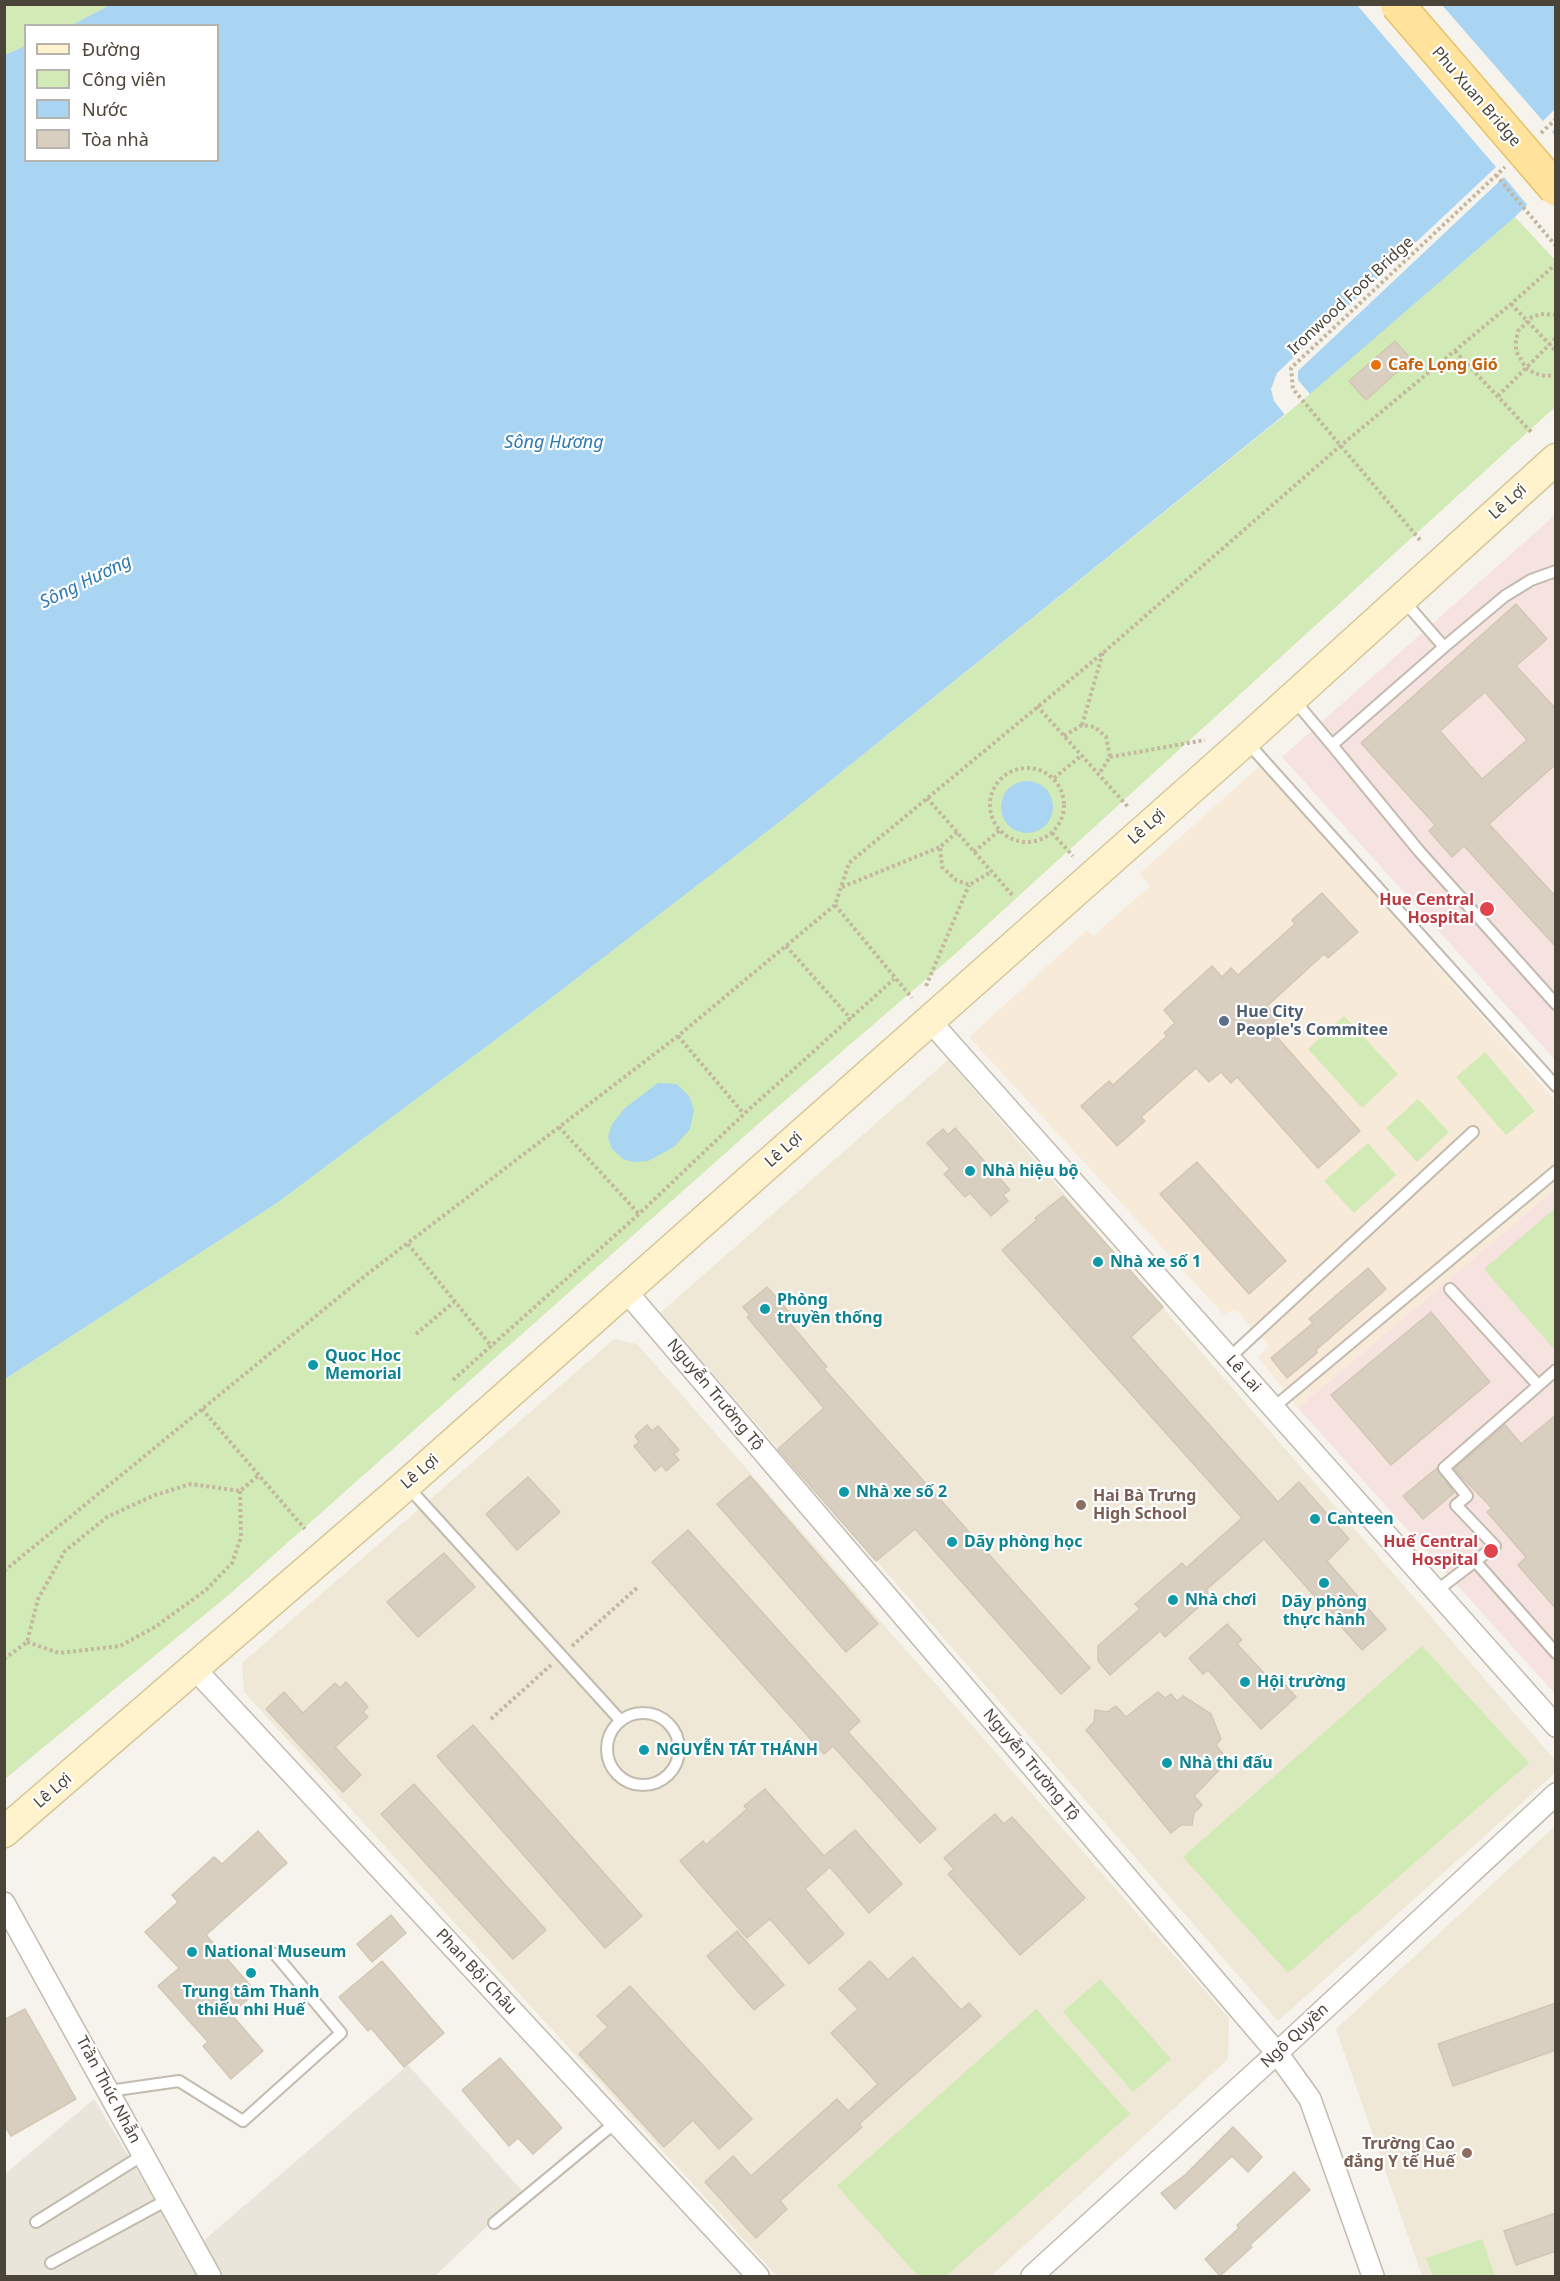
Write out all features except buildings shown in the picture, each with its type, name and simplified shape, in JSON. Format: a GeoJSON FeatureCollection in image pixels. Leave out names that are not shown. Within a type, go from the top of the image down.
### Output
{"type":"FeatureCollection","features":[{"type":"Feature","properties":{"kind":"main road","name":"Phu Xuan Bridge"},"geometry":{"type":"LineString","coordinates":[[1397,4],[1556,189]]}},
{"type":"Feature","properties":{"kind":"main road","name":"Lê Lợi"},"geometry":{"type":"LineString","coordinates":[[4,1832],[406,1485],[625,1290],[921,1010],[1246,740],[1556,459]]}},
{"type":"Feature","properties":{"kind":"street","name":"Lê Lai"},"geometry":{"type":"LineString","coordinates":[[921,1010],[1556,1726]]}},
{"type":"Feature","properties":{"kind":"street","name":"Nguyễn Trường Tộ"},"geometry":{"type":"LineString","coordinates":[[625,1290],[1277,2053],[1310,2099],[1373,2277]]}},
{"type":"Feature","properties":{"kind":"street","name":"Phan Bội Châu"},"geometry":{"type":"LineString","coordinates":[[194,1668],[758,2277]]}},
{"type":"Feature","properties":{"kind":"street","name":"Ngô Quyền"},"geometry":{"type":"LineString","coordinates":[[1032,2277],[1556,1794]]}},
{"type":"Feature","properties":{"kind":"street","name":"Trần Thúc Nhẫn"},"geometry":{"type":"LineString","coordinates":[[4,1903],[210,2277]]}},
{"type":"Feature","properties":{"kind":"lane"},"geometry":{"type":"LineString","coordinates":[[1332,745],[1505,596],[1532,580],[1556,571]]}},
{"type":"Feature","properties":{"kind":"lane"},"geometry":{"type":"LineString","coordinates":[[1401,598],[1444,647]]}},
{"type":"Feature","properties":{"kind":"lane"},"geometry":{"type":"LineString","coordinates":[[1292,698],[1419,851],[1556,1004]]}},
{"type":"Feature","properties":{"kind":"lane"},"geometry":{"type":"LineString","coordinates":[[1246,740],[1556,1086]]}},
{"type":"Feature","properties":{"kind":"lane"},"geometry":{"type":"LineString","coordinates":[[1229,1358],[1473,1132]]}},
{"type":"Feature","properties":{"kind":"lane"},"geometry":{"type":"LineString","coordinates":[[1273,1408],[1556,1171]]}},
{"type":"Feature","properties":{"kind":"lane"},"geometry":{"type":"LineString","coordinates":[[1450,1289],[1538,1385]]}},
{"type":"Feature","properties":{"kind":"lane"},"geometry":{"type":"LineString","coordinates":[[1435,1592],[1495,1546],[1456,1505],[1467,1496],[1444,1468],[1556,1370]]}},
{"type":"Feature","properties":{"kind":"lane"},"geometry":{"type":"LineString","coordinates":[[406,1485],[620,1720]]}},
{"type":"Feature","properties":{"kind":"lane"},"geometry":{"type":"LineString","coordinates":[[1476,1561],[1556,1653]]}},
{"type":"Feature","properties":{"kind":"lane"},"geometry":{"type":"LineString","coordinates":[[650,1713],[662,1718],[670,1725],[676,1734],[679,1746],[675,1765],[668,1775],[658,1782],[647,1785],[634,1784],[615,1773],[606,1752],[607,1741],[611,1731],[620,1720],[629,1715],[650,1713]]}},
{"type":"Feature","properties":{"kind":"lane"},"geometry":{"type":"LineString","coordinates":[[109,2091],[179,2081],[243,2121],[341,2033],[275,1954]]}},
{"type":"Feature","properties":{"kind":"lane"},"geometry":{"type":"LineString","coordinates":[[494,2223],[616,2122]]}},
{"type":"Feature","properties":{"kind":"lane"},"geometry":{"type":"LineString","coordinates":[[36,2222],[143,2155]]}},
{"type":"Feature","properties":{"kind":"lane"},"geometry":{"type":"LineString","coordinates":[[51,2263],[167,2200]]}},
{"type":"Feature","properties":{"kind":"path"},"geometry":{"type":"LineString","coordinates":[[1548,126],[1556,118]]}},
{"type":"Feature","properties":{"kind":"path","name":"Ironwood Foot Bridge"},"geometry":{"type":"LineString","coordinates":[[1420,540],[1293,389],[1291,368],[1496,175],[1556,246]]}},
{"type":"Feature","properties":{"kind":"path"},"geometry":{"type":"LineString","coordinates":[[4,1571],[366,1275],[678,1036],[835,905],[849,863],[1104,652],[1340,447],[1556,264]]}},
{"type":"Feature","properties":{"kind":"path"},"geometry":{"type":"LineString","coordinates":[[1511,304],[1556,351]]}},
{"type":"Feature","properties":{"kind":"path"},"geometry":{"type":"LineString","coordinates":[[1556,315],[1541,314],[1527,321],[1518,332],[1516,341],[1516,351],[1526,368],[1545,376],[1556,375]]}},
{"type":"Feature","properties":{"kind":"path"},"geometry":{"type":"LineString","coordinates":[[1498,396],[1556,338]]}},
{"type":"Feature","properties":{"kind":"path"},"geometry":{"type":"LineString","coordinates":[[1455,351],[1533,434]]}},
{"type":"Feature","properties":{"kind":"path"},"geometry":{"type":"LineString","coordinates":[[1082,724],[1104,652]]}},
{"type":"Feature","properties":{"kind":"path"},"geometry":{"type":"LineString","coordinates":[[1037,706],[1129,808]]}},
{"type":"Feature","properties":{"kind":"path"},"geometry":{"type":"LineString","coordinates":[[1064,736],[1082,724],[1095,727],[1106,737],[1110,757],[1099,774]]}},
{"type":"Feature","properties":{"kind":"path"},"geometry":{"type":"LineString","coordinates":[[1110,757],[1205,740]]}},
{"type":"Feature","properties":{"kind":"path"},"geometry":{"type":"LineString","coordinates":[[1054,778],[1082,755]]}},
{"type":"Feature","properties":{"kind":"path"},"geometry":{"type":"LineString","coordinates":[[1020,768],[1044,771],[1054,778],[1061,787],[1064,811],[1060,823],[1052,833],[1041,840],[1028,842],[1016,840],[1000,830],[991,813],[990,801],[993,789],[999,780],[1009,772],[1020,768]]}},
{"type":"Feature","properties":{"kind":"path"},"geometry":{"type":"LineString","coordinates":[[927,798],[1014,897]]}},
{"type":"Feature","properties":{"kind":"path"},"geometry":{"type":"LineString","coordinates":[[974,852],[1000,830]]}},
{"type":"Feature","properties":{"kind":"path"},"geometry":{"type":"LineString","coordinates":[[841,887],[940,847],[957,832]]}},
{"type":"Feature","properties":{"kind":"path"},"geometry":{"type":"LineString","coordinates":[[1052,833],[1073,856]]}},
{"type":"Feature","properties":{"kind":"path"},"geometry":{"type":"LineString","coordinates":[[940,847],[942,867],[956,880],[969,885]]}},
{"type":"Feature","properties":{"kind":"path"},"geometry":{"type":"LineString","coordinates":[[926,986],[969,885],[991,872]]}},
{"type":"Feature","properties":{"kind":"path"},"geometry":{"type":"LineString","coordinates":[[835,905],[921,1010]]}},
{"type":"Feature","properties":{"kind":"path"},"geometry":{"type":"LineString","coordinates":[[786,946],[851,1018]]}},
{"type":"Feature","properties":{"kind":"path"},"geometry":{"type":"LineString","coordinates":[[453,1380],[639,1214],[744,1114],[894,979]]}},
{"type":"Feature","properties":{"kind":"path"},"geometry":{"type":"LineString","coordinates":[[678,1036],[744,1114]]}},
{"type":"Feature","properties":{"kind":"path"},"geometry":{"type":"LineString","coordinates":[[559,1127],[639,1214]]}},
{"type":"Feature","properties":{"kind":"path"},"geometry":{"type":"LineString","coordinates":[[408,1244],[492,1347]]}},
{"type":"Feature","properties":{"kind":"path"},"geometry":{"type":"LineString","coordinates":[[417,1334],[454,1302]]}},
{"type":"Feature","properties":{"kind":"path"},"geometry":{"type":"LineString","coordinates":[[202,1410],[305,1529]]}},
{"type":"Feature","properties":{"kind":"path"},"geometry":{"type":"LineString","coordinates":[[4,1659],[27,1642],[38,1599],[65,1551],[107,1517],[154,1495],[191,1484],[240,1491],[259,1475]]}},
{"type":"Feature","properties":{"kind":"path"},"geometry":{"type":"LineString","coordinates":[[27,1642],[59,1653],[80,1651],[120,1646],[155,1627],[206,1590],[232,1563],[241,1537],[240,1491]]}},
{"type":"Feature","properties":{"kind":"shaded area","name":"Hue Central Hospital"},"geometry":{"type":"Polygon","coordinates":[[[1555,515],[1555,1060],[1282,757],[1555,515]]]}},
{"type":"Feature","properties":{"kind":"shaded area"},"geometry":{"type":"Polygon","coordinates":[[[1261,765],[1555,1100],[1555,1189],[1298,1408],[1258,1357],[1269,1346],[1236,1310],[1223,1314],[969,1037],[1087,930],[1093,936],[1150,886],[1139,874],[1261,765]]]}},
{"type":"Feature","properties":{"kind":"shaded area","name":"Hai Bà Trưng High School"},"geometry":{"type":"Polygon","coordinates":[[[948,1060],[1555,1760],[1555,1773],[1278,2021],[660,1313],[948,1060]]]}},
{"type":"Feature","properties":{"kind":"shaded area","name":"Huế Central Hospital"},"geometry":{"type":"Polygon","coordinates":[[[1555,1189],[1555,1694],[1298,1408],[1555,1189]]]}},
{"type":"Feature","properties":{"kind":"shaded area"},"geometry":{"type":"Polygon","coordinates":[[[614,1339],[637,1344],[1229,2018],[1228,2059],[991,2276],[777,2276],[244,1692],[242,1663],[614,1339]]]}},
{"type":"Feature","properties":{"kind":"shaded area","name":"Trường Cao đẳng Y tế Huế"},"geometry":{"type":"Polygon","coordinates":[[[1555,1826],[1555,2276],[1422,2276],[1336,2029],[1555,1826]]]}},
{"type":"Feature","properties":{"kind":"shaded area"},"geometry":{"type":"Polygon","coordinates":[[[408,2065],[523,2192],[435,2276],[5,2276],[5,2174],[94,2099],[188,2254],[408,2065]]]}},
{"type":"Feature","properties":{"kind":"green space"},"geometry":{"type":"Polygon","coordinates":[[[5,5],[112,5],[74,24],[24,24],[24,46],[5,55],[5,5]]]}},
{"type":"Feature","properties":{"kind":"green space"},"geometry":{"type":"Polygon","coordinates":[[[1515,217],[1555,260],[1555,407],[954,955],[766,1117],[231,1593],[5,1779],[5,1379],[277,1203],[542,1005],[782,820],[1285,415],[1515,217]]]}},
{"type":"Feature","properties":{"kind":"green space"},"geometry":{"type":"Polygon","coordinates":[[[1344,1016],[1398,1074],[1362,1108],[1308,1049],[1344,1016]]]}},
{"type":"Feature","properties":{"kind":"green space"},"geometry":{"type":"Polygon","coordinates":[[[1485,1052],[1535,1111],[1506,1135],[1456,1077],[1485,1052]]]}},
{"type":"Feature","properties":{"kind":"green space"},"geometry":{"type":"Polygon","coordinates":[[[1418,1099],[1449,1132],[1417,1162],[1386,1128],[1418,1099]]]}},
{"type":"Feature","properties":{"kind":"green space"},"geometry":{"type":"Polygon","coordinates":[[[1368,1143],[1396,1175],[1354,1213],[1324,1181],[1368,1143]]]}},
{"type":"Feature","properties":{"kind":"green space"},"geometry":{"type":"Polygon","coordinates":[[[1555,1208],[1556,1345],[1553,1348],[1484,1269],[1555,1208]]]}},
{"type":"Feature","properties":{"kind":"green space"},"geometry":{"type":"Polygon","coordinates":[[[1422,1646],[1529,1763],[1288,1973],[1183,1857],[1422,1646]]]}},
{"type":"Feature","properties":{"kind":"green space"},"geometry":{"type":"Polygon","coordinates":[[[1100,1979],[1171,2059],[1133,2092],[1063,2012],[1100,1979]]]}},
{"type":"Feature","properties":{"kind":"green space"},"geometry":{"type":"Polygon","coordinates":[[[1036,2009],[1130,2114],[946,2276],[918,2276],[837,2186],[1036,2009]]]}},
{"type":"Feature","properties":{"kind":"green space"},"geometry":{"type":"Polygon","coordinates":[[[1482,2239],[1495,2276],[1433,2276],[1426,2258],[1482,2239]]]}},
{"type":"Feature","properties":{"kind":"water","name":"Sông Hương"},"geometry":{"type":"Polygon","coordinates":[[[112,4],[1555,5],[1555,177],[1515,217],[1310,394],[782,820],[542,1005],[277,1203],[5,1379],[5,55],[24,46],[24,162],[219,162],[219,24],[74,24],[112,4]]]}},
{"type":"Feature","properties":{"kind":"water"},"geometry":{"type":"Polygon","coordinates":[[[1022,781],[1032,781],[1046,788],[1053,807],[1046,826],[1032,833],[1022,833],[1012,829],[1005,822],[1001,812],[1001,802],[1005,792],[1012,785],[1022,781]]]}},
{"type":"Feature","properties":{"kind":"water"},"geometry":{"type":"Polygon","coordinates":[[[658,1083],[677,1084],[689,1096],[694,1110],[690,1129],[674,1147],[648,1161],[633,1162],[623,1159],[612,1149],[608,1137],[612,1124],[625,1108],[658,1083]]]}},
{"type":"Feature","properties":{"kind":"pier"},"geometry":{"type":"Polygon","coordinates":[[[1357,5],[1442,5],[1543,121],[1555,109],[1555,128],[1552,132],[1555,136],[1556,181],[1529,207],[1504,177],[1298,371],[1298,380],[1310,394],[1285,415],[1274,401],[1271,389],[1277,373],[1496,167],[1357,5]]]}},
{"type":"Feature","properties":{"kind":"place","name":"Cafe Lọng Gió"},"geometry":{"type":"Point","coordinates":[1376,365]}},
{"type":"Feature","properties":{"kind":"place","name":"Hue Central Hospital"},"geometry":{"type":"Point","coordinates":[1487,909]}},
{"type":"Feature","properties":{"kind":"place","name":"Hue City People's Commitee"},"geometry":{"type":"Point","coordinates":[1224,1021]}},
{"type":"Feature","properties":{"kind":"place","name":"Nhà hiệu bộ"},"geometry":{"type":"Point","coordinates":[970,1171]}},
{"type":"Feature","properties":{"kind":"place","name":"Nhà xe số 1"},"geometry":{"type":"Point","coordinates":[1098,1262]}},
{"type":"Feature","properties":{"kind":"place","name":"Phòng truyền thống"},"geometry":{"type":"Point","coordinates":[765,1309]}},
{"type":"Feature","properties":{"kind":"place","name":"Quoc Hoc Memorial"},"geometry":{"type":"Point","coordinates":[313,1365]}},
{"type":"Feature","properties":{"kind":"place","name":"Nhà xe số 2"},"geometry":{"type":"Point","coordinates":[844,1492]}},
{"type":"Feature","properties":{"kind":"place","name":"Hai Bà Trưng High School"},"geometry":{"type":"Point","coordinates":[1081,1505]}},
{"type":"Feature","properties":{"kind":"place","name":"Canteen"},"geometry":{"type":"Point","coordinates":[1315,1519]}},
{"type":"Feature","properties":{"kind":"place","name":"Dãy phòng học"},"geometry":{"type":"Point","coordinates":[952,1542]}},
{"type":"Feature","properties":{"kind":"place","name":"Huế Central Hospital"},"geometry":{"type":"Point","coordinates":[1491,1551]}},
{"type":"Feature","properties":{"kind":"place","name":"Dãy phòng thực hành"},"geometry":{"type":"Point","coordinates":[1324,1583]}},
{"type":"Feature","properties":{"kind":"place","name":"Nhà chơi"},"geometry":{"type":"Point","coordinates":[1173,1600]}},
{"type":"Feature","properties":{"kind":"place","name":"Hội trường"},"geometry":{"type":"Point","coordinates":[1245,1682]}},
{"type":"Feature","properties":{"kind":"place","name":"NGUYỄN TÁT THÁNH"},"geometry":{"type":"Point","coordinates":[644,1750]}},
{"type":"Feature","properties":{"kind":"place","name":"Nhà thi đấu"},"geometry":{"type":"Point","coordinates":[1167,1763]}},
{"type":"Feature","properties":{"kind":"place","name":"National Museum"},"geometry":{"type":"Point","coordinates":[192,1952]}},
{"type":"Feature","properties":{"kind":"place","name":"Trung tâm Thanh thiếu nhi Huế"},"geometry":{"type":"Point","coordinates":[251,1973]}},
{"type":"Feature","properties":{"kind":"place","name":"Trường Cao đẳng Y tế Huế"},"geometry":{"type":"Point","coordinates":[1467,2153]}}]}
